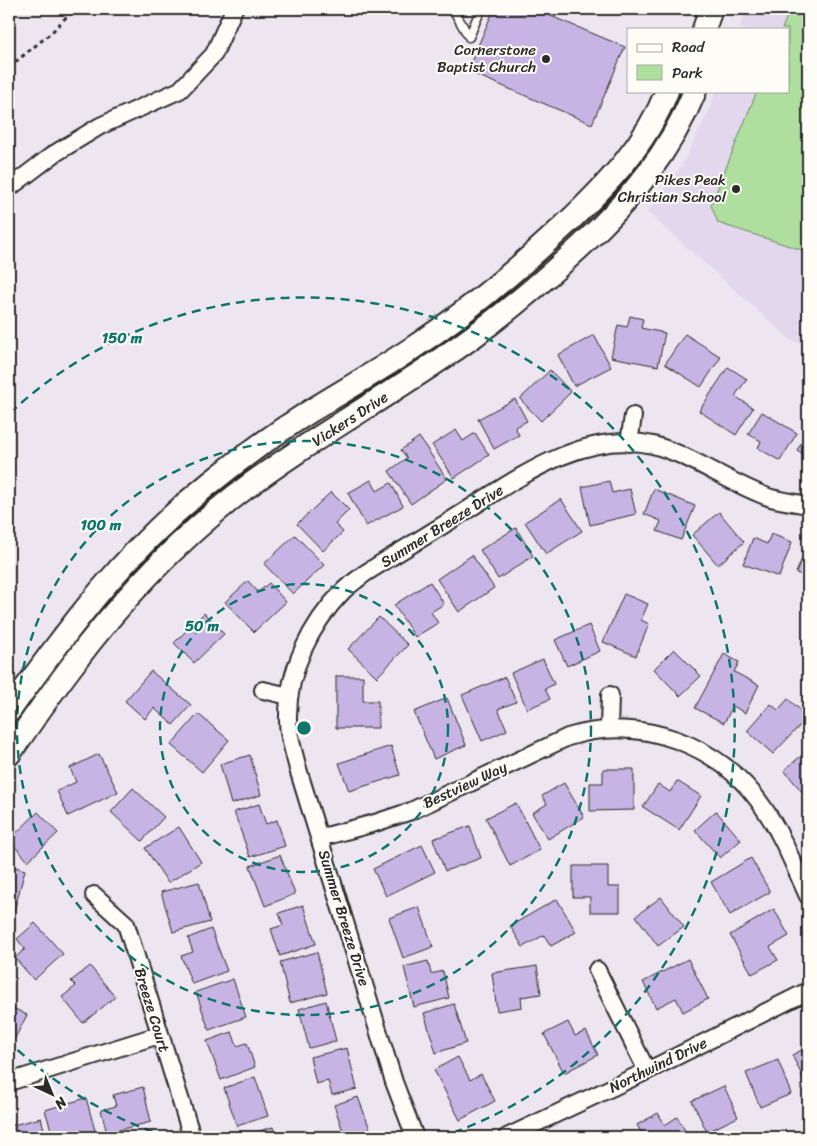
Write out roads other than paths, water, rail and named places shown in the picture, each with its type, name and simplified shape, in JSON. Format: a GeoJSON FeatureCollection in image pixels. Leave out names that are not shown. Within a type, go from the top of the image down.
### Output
{"type":"FeatureCollection","features":[{"type":"Feature","properties":{"kind":"main road"},"geometry":{"type":"LineString","coordinates":[[704,28],[711,9]]}},
{"type":"Feature","properties":{"kind":"main road","name":"Vickers Drive"},"geometry":{"type":"LineString","coordinates":[[9,711],[59,641],[93,598],[124,562],[158,528],[182,506],[245,456],[301,417],[420,343],[462,313],[537,252],[604,188],[624,165],[656,115],[667,92]]}},
{"type":"Feature","properties":{"kind":"main road","name":"Vickers Drive"},"geometry":{"type":"LineString","coordinates":[[9,754],[71,667],[111,617],[146,577],[207,519],[270,470],[479,332],[555,270],[611,218],[657,163],[686,113],[694,92]]}},
{"type":"Feature","properties":{"kind":"street"},"geometry":{"type":"LineString","coordinates":[[9,188],[54,154],[100,126],[180,90],[214,54],[234,9]]}},
{"type":"Feature","properties":{"kind":"street"},"geometry":{"type":"LineString","coordinates":[[629,443],[634,416]]}},
{"type":"Feature","properties":{"kind":"street","name":"Summer Breeze Drive"},"geometry":{"type":"LineString","coordinates":[[415,1137],[394,1082],[298,769],[290,735],[288,718],[289,696],[301,653],[313,630],[328,608],[344,590],[364,574],[534,468],[573,452],[602,445],[629,443],[652,445],[676,454],[771,498],[808,505]]}},
{"type":"Feature","properties":{"kind":"street"},"geometry":{"type":"LineString","coordinates":[[263,690],[289,696]]}},
{"type":"Feature","properties":{"kind":"street"},"geometry":{"type":"LineString","coordinates":[[609,729],[610,695]]}},
{"type":"Feature","properties":{"kind":"street","name":"Bestview Way"},"geometry":{"type":"LineString","coordinates":[[319,838],[411,811],[549,745],[588,731],[609,729],[634,730],[658,734],[681,741],[726,766],[746,784],[764,807],[777,829],[808,896]]}},
{"type":"Feature","properties":{"kind":"street","name":"Breeze Court"},"geometry":{"type":"LineString","coordinates":[[94,895],[126,924],[192,1137]]}},
{"type":"Feature","properties":{"kind":"street"},"geometry":{"type":"LineString","coordinates":[[597,970],[647,1071]]}},
{"type":"Feature","properties":{"kind":"street","name":"Northwind Drive"},"geometry":{"type":"LineString","coordinates":[[507,1137],[647,1071],[808,991]]}},
{"type":"Feature","properties":{"kind":"street"},"geometry":{"type":"LineString","coordinates":[[9,1082],[159,1035]]}},
{"type":"Feature","properties":{"kind":"lane"},"geometry":{"type":"LineString","coordinates":[[453,9],[469,37],[481,9]]}},
{"type":"Feature","properties":{"kind":"place","name":"Cornerstone Baptist Church"},"geometry":{"type":"Point","coordinates":[546,59]}},
{"type":"Feature","properties":{"kind":"place","name":"Pikes Peak Christian School"},"geometry":{"type":"Point","coordinates":[736,189]}}]}
